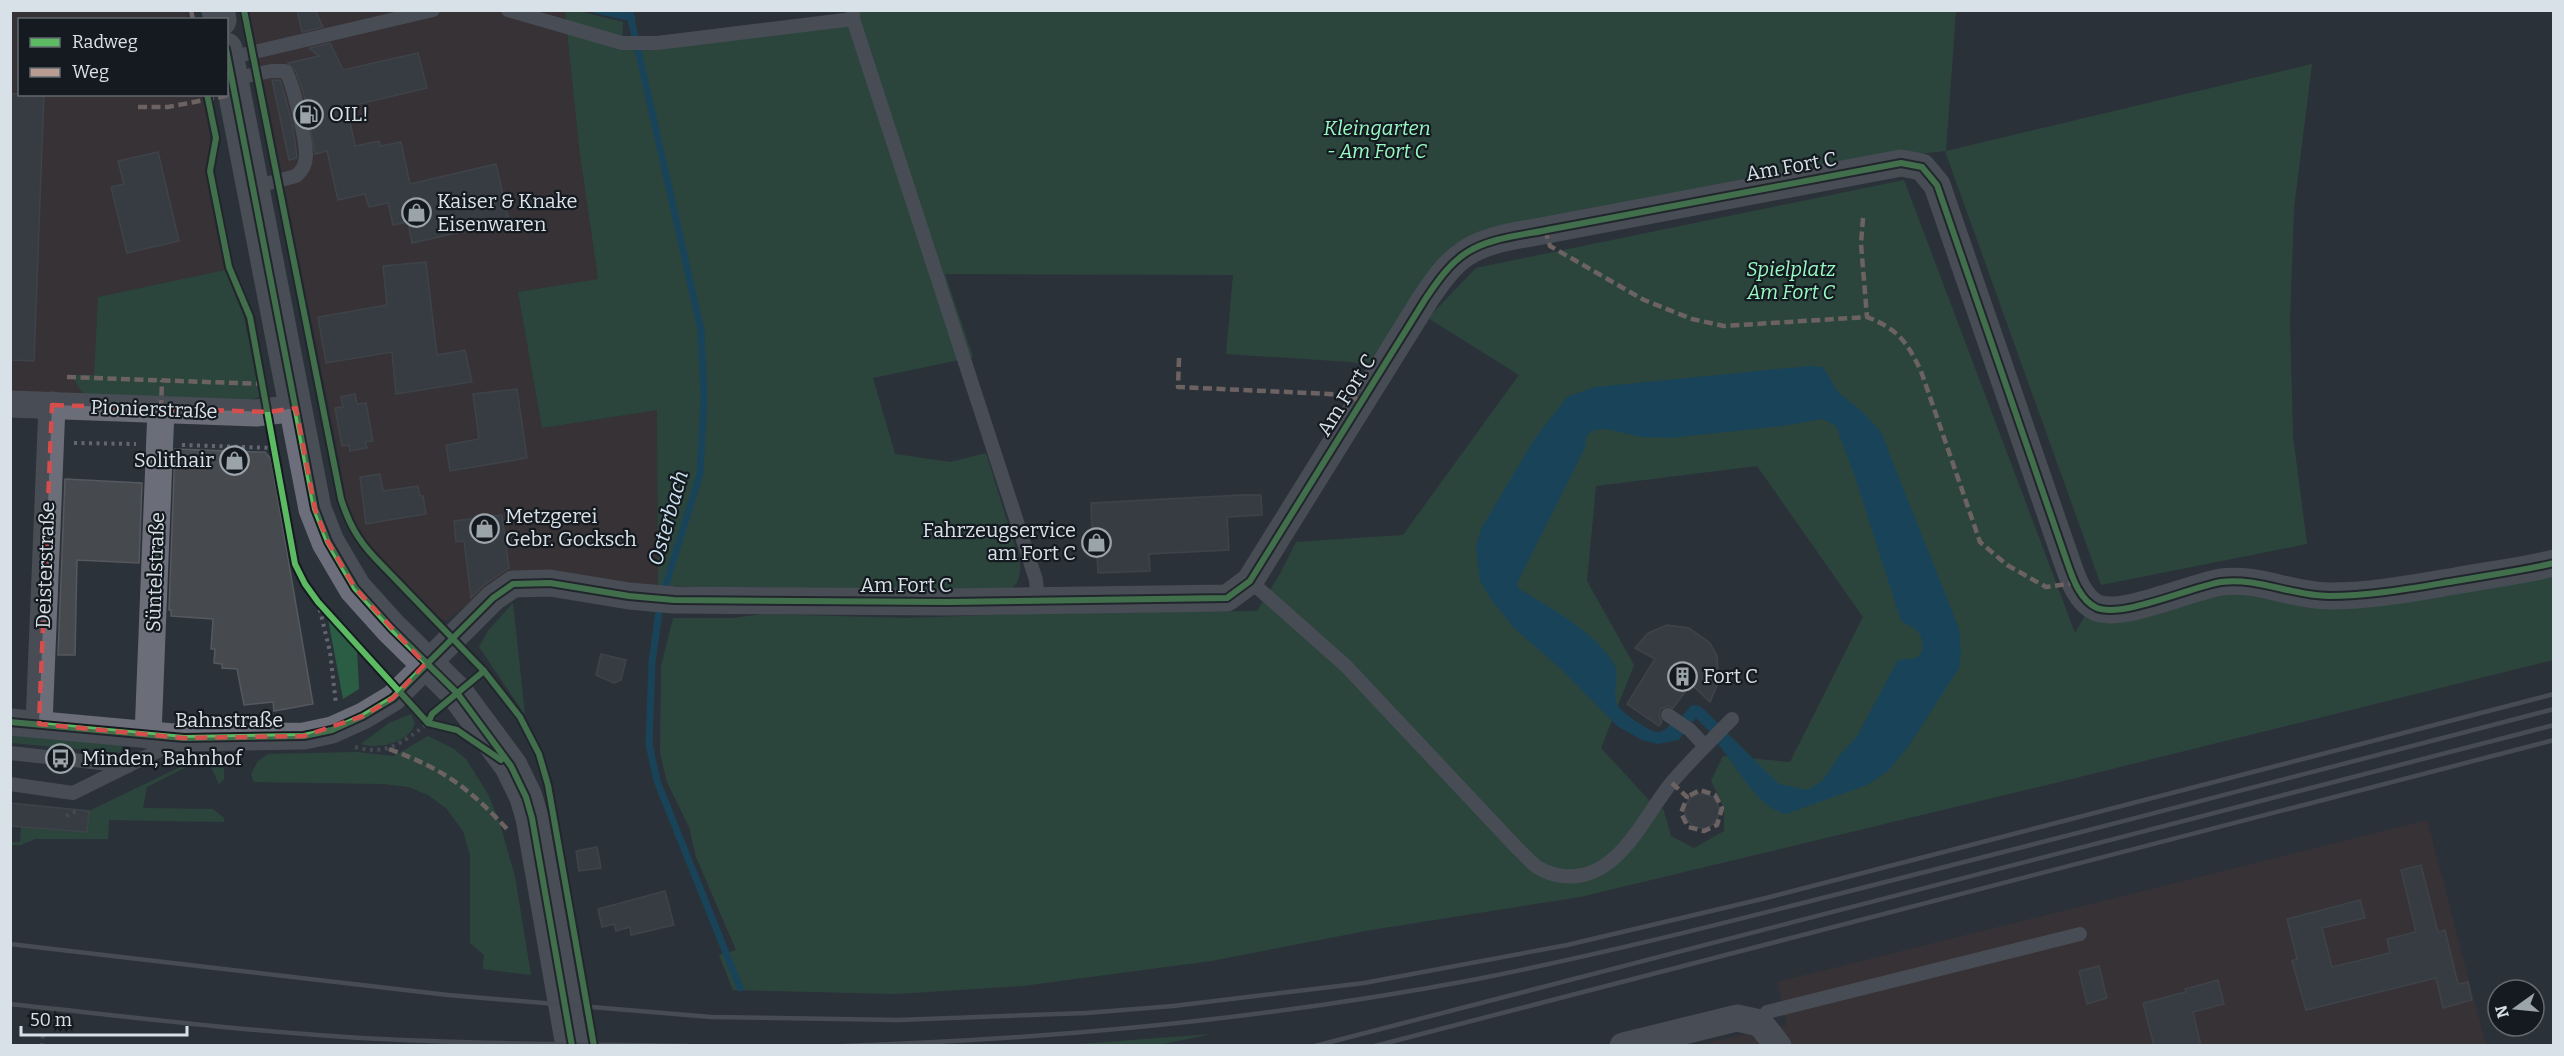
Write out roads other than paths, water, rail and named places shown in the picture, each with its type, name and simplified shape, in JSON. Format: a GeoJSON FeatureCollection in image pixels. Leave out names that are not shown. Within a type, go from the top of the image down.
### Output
{"type":"FeatureCollection","features":[{"type":"Feature","properties":{"kind":"main road"},"geometry":{"type":"LineString","coordinates":[[229,62],[315,509],[327,542],[356,588],[425,664],[463,701],[511,766],[526,797],[532,818],[572,1046]]}},
{"type":"Feature","properties":{"kind":"street","name":"Am Fort C"},"geometry":{"type":"LineString","coordinates":[[425,664],[493,598],[513,584],[550,583],[665,599],[1038,601],[1227,598],[1250,581],[1426,298],[1440,278],[1467,252],[1500,240],[1574,224],[1901,163],[1922,167],[1937,184],[2075,583],[2084,597],[2099,608],[2112,610],[2127,608],[2203,586],[2239,580],[2316,596],[2353,596],[2553,563]]}},
{"type":"Feature","properties":{"kind":"street","name":"Pionierstraße"},"geometry":{"type":"LineString","coordinates":[[10,404],[256,413],[296,408]]}},
{"type":"Feature","properties":{"kind":"street","name":"Deisterstraße"},"geometry":{"type":"LineString","coordinates":[[39,724],[52,405]]}},
{"type":"Feature","properties":{"kind":"street","name":"Süntelstraße"},"geometry":{"type":"LineString","coordinates":[[148,735],[161,409]]}},
{"type":"Feature","properties":{"kind":"street","name":"Bahnstraße"},"geometry":{"type":"LineString","coordinates":[[10,722],[184,738],[304,736],[332,730],[363,716],[393,698],[425,664]]}},
{"type":"Feature","properties":{"kind":"street"},"geometry":{"type":"LineString","coordinates":[[1623,1046],[1737,1018],[1760,1023],[1778,1046]]}},
{"type":"Feature","properties":{"kind":"lane"},"geometry":{"type":"LineString","coordinates":[[229,62],[433,10]]}},
{"type":"Feature","properties":{"kind":"lane"},"geometry":{"type":"LineString","coordinates":[[508,10],[622,43],[657,43],[853,15],[1036,580],[1038,601]]}},
{"type":"Feature","properties":{"kind":"lane"},"geometry":{"type":"LineString","coordinates":[[229,62],[285,71],[292,82],[306,156],[301,171],[296,176],[254,187]]}},
{"type":"Feature","properties":{"kind":"lane"},"geometry":{"type":"LineString","coordinates":[[1250,581],[1346,666],[1517,848],[1538,867],[1553,874],[1571,877],[1588,874],[1603,868],[1617,857],[1672,783],[1732,719]]}},
{"type":"Feature","properties":{"kind":"lane"},"geometry":{"type":"LineString","coordinates":[[1668,716],[1708,743]]}},
{"type":"Feature","properties":{"kind":"lane"},"geometry":{"type":"LineString","coordinates":[[10,784],[72,792],[184,738]]}},
{"type":"Feature","properties":{"kind":"lane"},"geometry":{"type":"LineString","coordinates":[[10,753],[128,766]]}},
{"type":"Feature","properties":{"kind":"lane"},"geometry":{"type":"LineString","coordinates":[[1760,1023],[1767,1012],[2080,934]]}},
{"type":"Feature","properties":{"kind":"water"},"geometry":{"type":"Polygon","coordinates":[[[1809,366],[1823,367],[1838,392],[1865,414],[1881,432],[1959,629],[1961,653],[1959,668],[1908,747],[1888,771],[1867,785],[1786,814],[1775,810],[1756,794],[1716,742],[1726,732],[1779,784],[1808,790],[1823,780],[1839,756],[1857,736],[1898,660],[1916,658],[1922,652],[1923,646],[1918,632],[1901,621],[1855,477],[1836,426],[1822,419],[1783,426],[1670,438],[1641,437],[1606,429],[1595,430],[1587,435],[1585,448],[1517,583],[1519,589],[1570,621],[1594,639],[1604,650],[1615,667],[1615,695],[1620,709],[1652,731],[1663,731],[1671,724],[1684,732],[1679,740],[1658,744],[1642,740],[1617,726],[1561,669],[1514,628],[1490,598],[1480,580],[1476,547],[1482,527],[1535,438],[1567,397],[1595,387],[1809,366]]]}},
{"type":"Feature","properties":{"kind":"water"},"geometry":{"type":"Polygon","coordinates":[[[1692,705],[1700,706],[1719,724],[1711,733],[1696,718],[1689,725],[1680,718],[1692,705]]]}},
{"type":"Feature","properties":{"kind":"waterway"},"geometry":{"type":"LineString","coordinates":[[597,10],[632,18]]}},
{"type":"Feature","properties":{"kind":"waterway","name":"Osterbach"},"geometry":{"type":"LineString","coordinates":[[629,10],[701,330],[704,398],[700,474],[663,594]]}},
{"type":"Feature","properties":{"kind":"waterway","name":"Osterbach"},"geometry":{"type":"LineString","coordinates":[[660,605],[652,662],[649,744],[657,781],[740,988]]}},
{"type":"Feature","properties":{"kind":"railway"},"geometry":{"type":"LineString","coordinates":[[10,944],[448,995],[711,1017],[898,1020],[1086,1013],[1173,1006],[1364,983],[1567,945],[1766,898],[2554,694]]}},
{"type":"Feature","properties":{"kind":"railway"},"geometry":{"type":"LineString","coordinates":[[844,1046],[1002,1038],[1159,1025],[1316,1006],[1472,980],[1643,943],[1756,915],[2554,709]]}},
{"type":"Feature","properties":{"kind":"railway"},"geometry":{"type":"LineString","coordinates":[[1315,1046],[2554,725]]}},
{"type":"Feature","properties":{"kind":"railway"},"geometry":{"type":"LineString","coordinates":[[1375,1046],[2554,740]]}},
{"type":"Feature","properties":{"kind":"railway"},"geometry":{"type":"LineString","coordinates":[[10,1004],[220,1027],[346,1037],[687,1046]]}},
{"type":"Feature","properties":{"kind":"place","name":"OIL!"},"geometry":{"type":"Point","coordinates":[308,114]}},
{"type":"Feature","properties":{"kind":"place","name":"Kaiser & Knake Eisenwaren"},"geometry":{"type":"Point","coordinates":[416,212]}},
{"type":"Feature","properties":{"kind":"place","name":"Solithair"},"geometry":{"type":"Point","coordinates":[235,460]}},
{"type":"Feature","properties":{"kind":"place","name":"Metzgerei Gebr. Gocksch"},"geometry":{"type":"Point","coordinates":[484,528]}},
{"type":"Feature","properties":{"kind":"place","name":"Fahrzeugservice am Fort C"},"geometry":{"type":"Point","coordinates":[1097,542]}},
{"type":"Feature","properties":{"kind":"place","name":"Fort C"},"geometry":{"type":"Point","coordinates":[1682,676]}},
{"type":"Feature","properties":{"kind":"place","name":"Minden, Bahnhof"},"geometry":{"type":"Point","coordinates":[61,758]}},
{"type":"Feature","properties":{"kind":"park label","name":"Kleingarten - Am Fort C"},"geometry":{"type":"Point","coordinates":[1377,140]}},
{"type":"Feature","properties":{"kind":"park label","name":"Spielplatz Am Fort C"},"geometry":{"type":"Point","coordinates":[1791,280]}}]}
